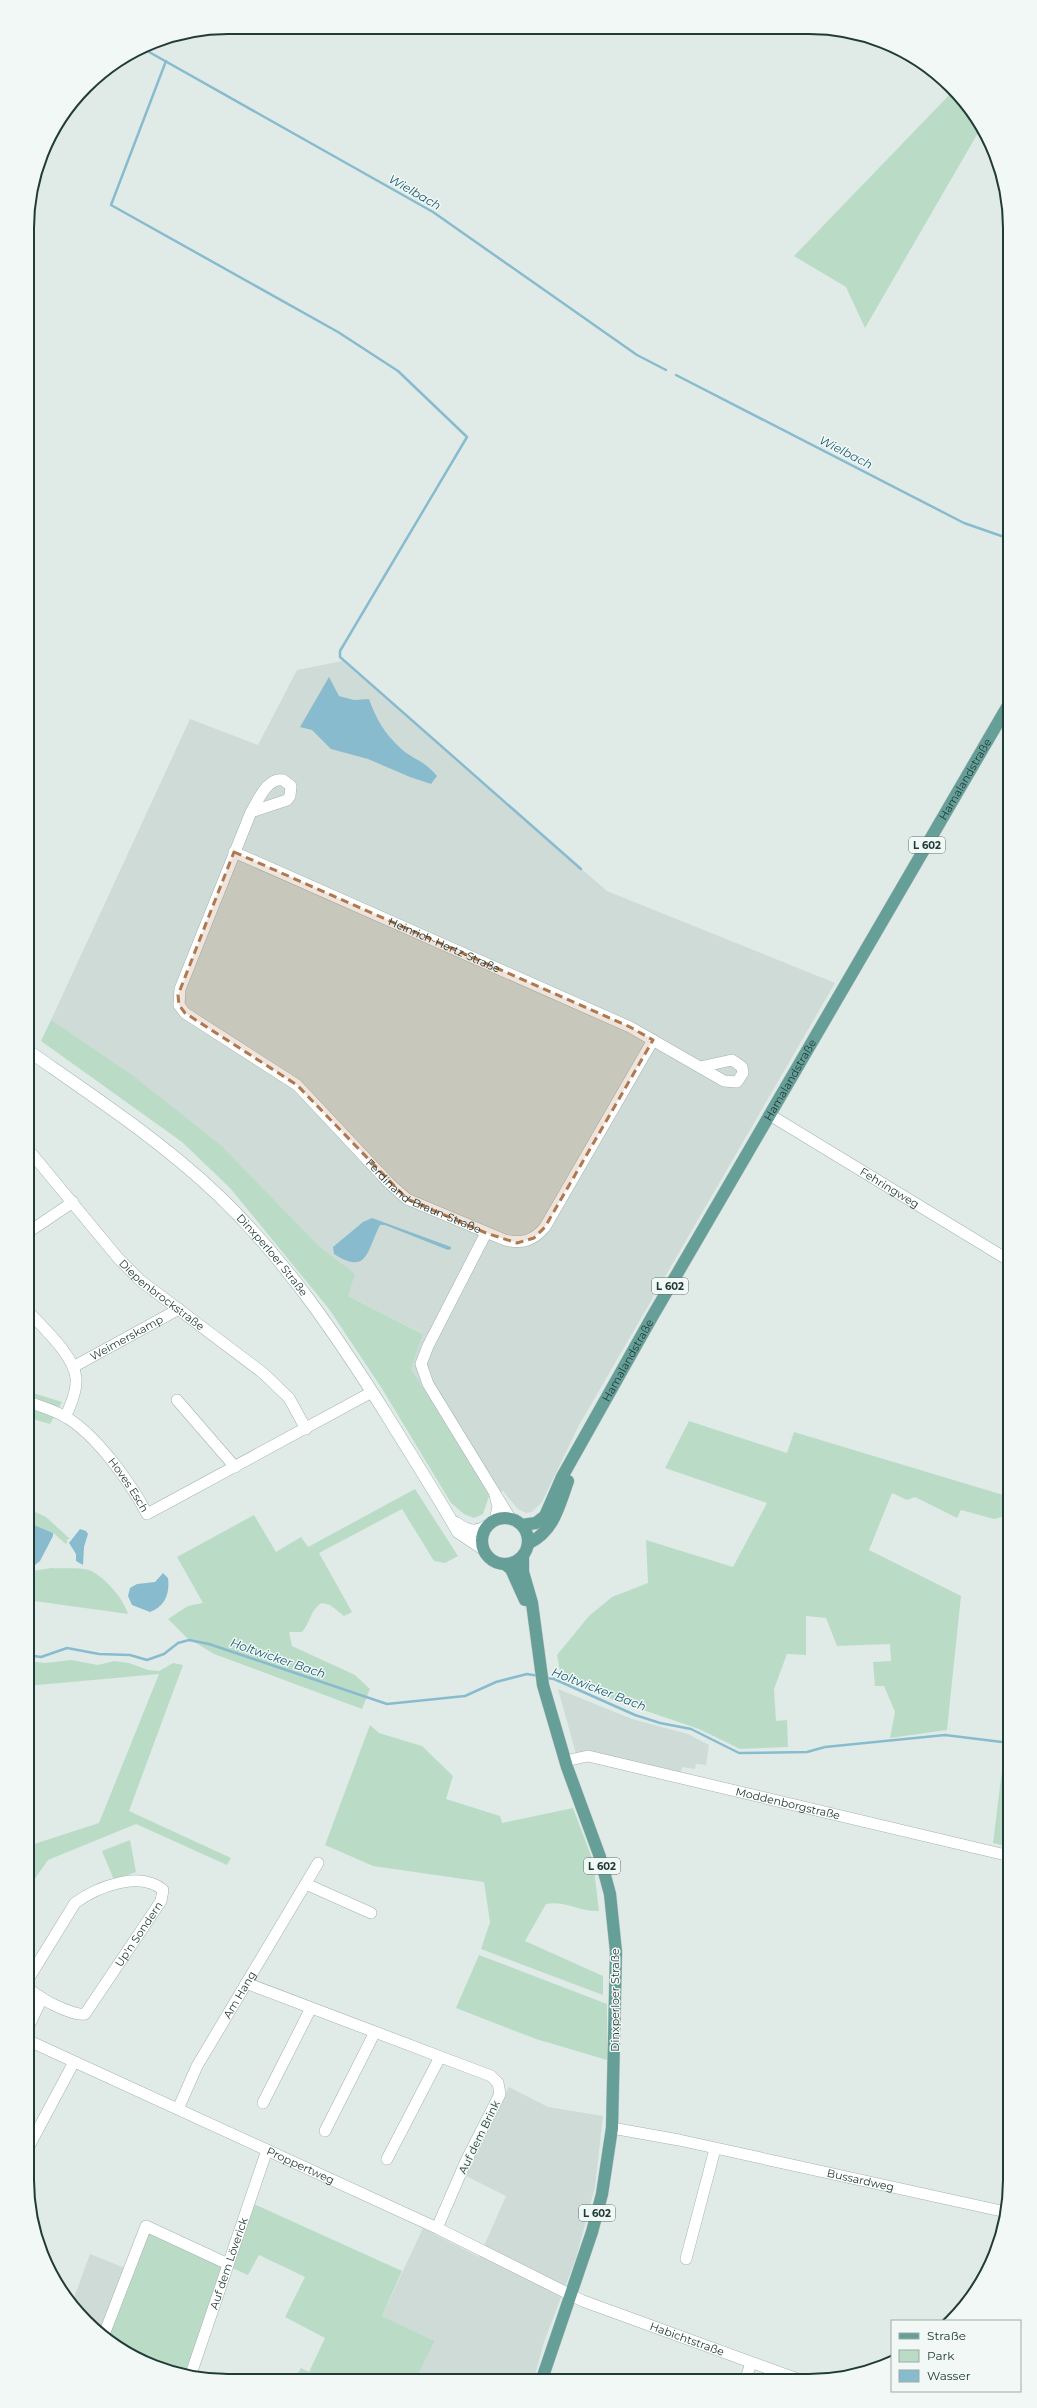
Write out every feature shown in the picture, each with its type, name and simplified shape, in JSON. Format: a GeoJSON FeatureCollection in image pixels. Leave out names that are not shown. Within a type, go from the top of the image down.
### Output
{"type":"FeatureCollection","features":[{"type":"Feature","properties":{"kind":"main road","name":"Hamalandstraße"},"geometry":{"type":"LineString","coordinates":[[522,1525],[536,1523],[545,1516],[562,1477],[574,1459],[652,1317],[1003,714]]}},
{"type":"Feature","properties":{"kind":"main road","name":"Dinxperloer Straße"},"geometry":{"type":"LineString","coordinates":[[34,1055],[115,1111],[171,1154],[219,1196],[289,1273],[346,1352],[458,1532],[482,1548]]}},
{"type":"Feature","properties":{"kind":"main road","name":"Hamalandstraße"},"geometry":{"type":"LineString","coordinates":[[528,1543],[545,1532],[551,1525],[569,1480],[574,1459]]}},
{"type":"Feature","properties":{"kind":"main road"},"geometry":{"type":"LineString","coordinates":[[510,1518],[522,1525],[527,1534],[528,1543],[523,1556],[518,1561],[506,1565],[489,1558],[482,1548],[481,1541],[491,1523],[510,1518]]}},
{"type":"Feature","properties":{"kind":"main road","name":"Dinxperloer Straße"},"geometry":{"type":"LineString","coordinates":[[451,1520],[471,1531],[481,1531],[491,1523]]}},
{"type":"Feature","properties":{"kind":"main road","name":"Dinxperloer Straße"},"geometry":{"type":"LineString","coordinates":[[523,1556],[523,1572],[532,1603],[543,1685],[565,1761],[594,1835],[610,1894],[614,1926],[616,2003],[612,2128],[602,2194],[592,2232],[572,2294],[544,2374]]}},
{"type":"Feature","properties":{"kind":"main road","name":"Dinxperloer Straße"},"geometry":{"type":"LineString","coordinates":[[506,1565],[511,1569],[534,1621]]}},
{"type":"Feature","properties":{"kind":"street"},"geometry":{"type":"LineString","coordinates":[[234,852],[251,812]]}},
{"type":"Feature","properties":{"kind":"street","name":"Ferdinand-Braun-Straße"},"geometry":{"type":"LineString","coordinates":[[234,852],[180,989],[177,1001],[185,1013],[297,1085],[390,1184],[407,1199],[486,1233],[428,1346],[421,1364],[428,1384],[510,1518]]}},
{"type":"Feature","properties":{"kind":"street","name":"Heinrich-Hertz-Straße"},"geometry":{"type":"LineString","coordinates":[[234,852],[630,1027],[700,1067]]}},
{"type":"Feature","properties":{"kind":"street"},"geometry":{"type":"LineString","coordinates":[[486,1233],[517,1243],[530,1240],[540,1233],[652,1040]]}},
{"type":"Feature","properties":{"kind":"street","name":"Fehringweg"},"geometry":{"type":"LineString","coordinates":[[770,1115],[1003,1257]]}},
{"type":"Feature","properties":{"kind":"street","name":"Diepenbrockstraße"},"geometry":{"type":"LineString","coordinates":[[34,1156],[118,1258],[141,1281],[263,1373],[289,1398],[306,1429]]}},
{"type":"Feature","properties":{"kind":"street"},"geometry":{"type":"LineString","coordinates":[[34,1228],[73,1202]]}},
{"type":"Feature","properties":{"kind":"street","name":"Weimerskamp"},"geometry":{"type":"LineString","coordinates":[[74,1367],[179,1309]]}},
{"type":"Feature","properties":{"kind":"street"},"geometry":{"type":"LineString","coordinates":[[34,1318],[60,1347],[74,1367],[76,1379],[74,1393],[65,1417]]}},
{"type":"Feature","properties":{"kind":"street","name":"Hoves Esch"},"geometry":{"type":"LineString","coordinates":[[34,1404],[65,1417],[118,1468],[147,1514],[372,1392]]}},
{"type":"Feature","properties":{"kind":"street"},"geometry":{"type":"LineString","coordinates":[[177,1400],[235,1467]]}},
{"type":"Feature","properties":{"kind":"street","name":"Ferdinand-Braun-Straße"},"geometry":{"type":"LineString","coordinates":[[491,1523],[498,1507],[495,1492]]}},
{"type":"Feature","properties":{"kind":"street","name":"Moddenborgstraße"},"geometry":{"type":"LineString","coordinates":[[565,1761],[588,1756],[1003,1854]]}},
{"type":"Feature","properties":{"kind":"street","name":"Am Hang"},"geometry":{"type":"LineString","coordinates":[[178,2109],[197,2066],[318,1863]]}},
{"type":"Feature","properties":{"kind":"street","name":"Up'n Sondern"},"geometry":{"type":"LineString","coordinates":[[34,1969],[75,1902],[83,1897],[132,1879],[142,1879],[163,1890],[161,1901],[86,2014],[76,2014],[34,1994]]}},
{"type":"Feature","properties":{"kind":"street"},"geometry":{"type":"LineString","coordinates":[[306,1884],[370,1913]]}},
{"type":"Feature","properties":{"kind":"street","name":"Auf dem Brink"},"geometry":{"type":"LineString","coordinates":[[246,1984],[440,2056],[491,2076],[498,2082],[500,2094],[466,2161],[437,2228]]}},
{"type":"Feature","properties":{"kind":"street"},"geometry":{"type":"LineString","coordinates":[[34,2015],[42,1998]]}},
{"type":"Feature","properties":{"kind":"street"},"geometry":{"type":"LineString","coordinates":[[263,2103],[311,2008]]}},
{"type":"Feature","properties":{"kind":"street"},"geometry":{"type":"LineString","coordinates":[[325,2131],[375,2032]]}},
{"type":"Feature","properties":{"kind":"street","name":"Proppertweg"},"geometry":{"type":"LineString","coordinates":[[34,2043],[437,2228],[572,2294]]}},
{"type":"Feature","properties":{"kind":"street"},"geometry":{"type":"LineString","coordinates":[[387,2159],[440,2056]]}},
{"type":"Feature","properties":{"kind":"street"},"geometry":{"type":"LineString","coordinates":[[34,2128],[74,2062]]}},
{"type":"Feature","properties":{"kind":"street","name":"Bussardweg"},"geometry":{"type":"LineString","coordinates":[[612,2128],[1000,2211]]}},
{"type":"Feature","properties":{"kind":"street"},"geometry":{"type":"LineString","coordinates":[[686,2259],[715,2149]]}},
{"type":"Feature","properties":{"kind":"street","name":"Auf dem Löverick"},"geometry":{"type":"LineString","coordinates":[[192,2370],[267,2150]]}},
{"type":"Feature","properties":{"kind":"street"},"geometry":{"type":"LineString","coordinates":[[106,2331],[146,2226],[228,2264]]}},
{"type":"Feature","properties":{"kind":"street","name":"Habichtstraße"},"geometry":{"type":"LineString","coordinates":[[572,2294],[582,2301],[783,2374]]}},
{"type":"Feature","properties":{"kind":"street"},"geometry":{"type":"LineString","coordinates":[[747,2374],[751,2363]]}},
{"type":"Feature","properties":{"kind":"highlighted area"},"geometry":{"type":"Polygon","coordinates":[[[234,852],[630,1027],[653,1040],[545,1227],[534,1238],[517,1243],[486,1233],[407,1199],[297,1085],[185,1013],[179,1005],[178,995],[234,852]]]}},
{"type":"Feature","properties":{"kind":"shaded area"},"geometry":{"type":"Polygon","coordinates":[[[342,661],[607,891],[835,983],[578,1427],[542,1502],[532,1512],[526,1513],[518,1509],[503,1491],[489,1496],[437,1414],[411,1369],[422,1333],[348,1296],[341,1263],[318,1245],[223,1147],[51,1020],[190,719],[258,745],[297,670],[342,661]]]}},
{"type":"Feature","properties":{"kind":"shaded area"},"geometry":{"type":"Polygon","coordinates":[[[558,1689],[632,1719],[688,1734],[709,1745],[706,1765],[696,1764],[695,1769],[682,1767],[681,1773],[576,1754],[558,1689]]]}},
{"type":"Feature","properties":{"kind":"shaded area"},"geometry":{"type":"Polygon","coordinates":[[[509,2087],[548,2107],[603,2116],[595,2187],[576,2258],[544,2342],[535,2374],[418,2374],[435,2341],[382,2316],[423,2228],[479,2257],[506,2196],[464,2175],[509,2087]]]}},
{"type":"Feature","properties":{"kind":"shaded area"},"geometry":{"type":"Polygon","coordinates":[[[90,2254],[125,2268],[102,2328],[74,2298],[90,2254]]]}},
{"type":"Feature","properties":{"kind":"green space"},"geometry":{"type":"Polygon","coordinates":[[[950,95],[963,110],[978,133],[865,328],[846,287],[794,256],[950,95]]]}},
{"type":"Feature","properties":{"kind":"green space"},"geometry":{"type":"Polygon","coordinates":[[[51,1020],[132,1075],[223,1147],[318,1245],[355,1274],[348,1296],[423,1334],[411,1369],[489,1496],[483,1514],[474,1518],[464,1514],[451,1503],[381,1387],[329,1309],[230,1188],[182,1142],[41,1041],[51,1020]]]}},
{"type":"Feature","properties":{"kind":"green space"},"geometry":{"type":"Polygon","coordinates":[[[34,1393],[62,1402],[50,1424],[34,1419],[34,1393]]]}},
{"type":"Feature","properties":{"kind":"green space"},"geometry":{"type":"Polygon","coordinates":[[[689,1421],[787,1453],[794,1432],[1003,1495],[1003,1517],[994,1519],[961,1510],[957,1518],[915,1497],[907,1500],[892,1493],[869,1550],[961,1596],[947,1730],[890,1738],[895,1712],[884,1686],[875,1686],[873,1662],[891,1661],[890,1644],[837,1646],[826,1618],[806,1616],[806,1655],[787,1654],[774,1689],[776,1721],[787,1720],[788,1747],[740,1749],[699,1729],[614,1700],[561,1677],[557,1655],[589,1616],[612,1597],[648,1583],[646,1540],[733,1567],[767,1503],[665,1468],[689,1421]]]}},
{"type":"Feature","properties":{"kind":"green space"},"geometry":{"type":"Polygon","coordinates":[[[415,1489],[458,1556],[445,1563],[434,1561],[402,1509],[319,1553],[352,1612],[344,1616],[330,1605],[322,1603],[315,1609],[302,1632],[289,1632],[292,1646],[355,1675],[370,1689],[362,1709],[214,1654],[186,1637],[168,1619],[188,1606],[203,1603],[177,1557],[254,1515],[276,1552],[301,1537],[308,1547],[415,1489]]]}},
{"type":"Feature","properties":{"kind":"green space"},"geometry":{"type":"Polygon","coordinates":[[[34,1511],[46,1517],[70,1539],[65,1540],[68,1541],[66,1544],[53,1533],[34,1525],[34,1511]]]}},
{"type":"Feature","properties":{"kind":"green space"},"geometry":{"type":"Polygon","coordinates":[[[51,1568],[75,1568],[89,1570],[101,1577],[113,1589],[126,1608],[128,1614],[34,1601],[34,1571],[51,1568]]]}},
{"type":"Feature","properties":{"kind":"green space"},"geometry":{"type":"Polygon","coordinates":[[[71,1660],[98,1665],[114,1661],[129,1663],[148,1670],[159,1671],[173,1663],[183,1665],[129,1811],[231,1858],[227,1865],[136,1824],[48,1860],[34,1880],[34,1844],[99,1823],[159,1674],[34,1685],[34,1662],[45,1663],[71,1660]]]}},
{"type":"Feature","properties":{"kind":"green space"},"geometry":{"type":"Polygon","coordinates":[[[370,1725],[379,1733],[422,1746],[453,1776],[446,1799],[500,1816],[502,1823],[573,1808],[593,1861],[599,1911],[586,1910],[553,1903],[546,1904],[525,1941],[603,1976],[603,1995],[481,1949],[490,1922],[484,1882],[373,1866],[325,1845],[370,1725]]]}},
{"type":"Feature","properties":{"kind":"green space"},"geometry":{"type":"Polygon","coordinates":[[[1003,1762],[1003,1845],[993,1843],[1003,1762]]]}},
{"type":"Feature","properties":{"kind":"green space"},"geometry":{"type":"Polygon","coordinates":[[[130,1840],[136,1872],[114,1880],[102,1851],[130,1840]]]}},
{"type":"Feature","properties":{"kind":"green space"},"geometry":{"type":"Polygon","coordinates":[[[479,1955],[607,2004],[607,2060],[536,2039],[456,2008],[479,1955]]]}},
{"type":"Feature","properties":{"kind":"green space"},"geometry":{"type":"Polygon","coordinates":[[[254,2204],[402,2271],[382,2316],[435,2341],[418,2374],[297,2374],[301,2368],[309,2372],[325,2338],[285,2317],[305,2277],[259,2255],[248,2275],[232,2268],[254,2204]]]}},
{"type":"Feature","properties":{"kind":"green space"},"geometry":{"type":"Polygon","coordinates":[[[147,2229],[223,2264],[187,2369],[166,2364],[142,2354],[108,2332],[147,2229]]]}},
{"type":"Feature","properties":{"kind":"water"},"geometry":{"type":"Polygon","coordinates":[[[329,677],[339,696],[354,700],[369,699],[375,714],[392,740],[405,752],[425,764],[437,776],[431,784],[410,777],[368,759],[331,749],[312,730],[300,727],[329,677]]]}},
{"type":"Feature","properties":{"kind":"water"},"geometry":{"type":"Polygon","coordinates":[[[372,1218],[451,1247],[451,1249],[448,1250],[385,1225],[380,1225],[369,1251],[360,1261],[354,1262],[345,1260],[334,1254],[333,1247],[363,1222],[372,1218]]]}},
{"type":"Feature","properties":{"kind":"water"},"geometry":{"type":"Polygon","coordinates":[[[34,1525],[53,1533],[53,1536],[40,1561],[34,1566],[34,1525]]]}},
{"type":"Feature","properties":{"kind":"water"},"geometry":{"type":"Polygon","coordinates":[[[80,1529],[86,1531],[88,1534],[84,1547],[83,1565],[76,1561],[76,1554],[69,1543],[80,1529]]]}},
{"type":"Feature","properties":{"kind":"water"},"geometry":{"type":"Polygon","coordinates":[[[163,1573],[168,1578],[168,1589],[163,1603],[150,1612],[132,1605],[128,1596],[130,1588],[137,1584],[155,1582],[163,1573]]]}},
{"type":"Feature","properties":{"kind":"waterway","name":"Wielbach"},"geometry":{"type":"LineString","coordinates":[[148,51],[433,212],[637,355],[666,370]]}},
{"type":"Feature","properties":{"kind":"waterway"},"geometry":{"type":"LineString","coordinates":[[166,61],[111,205],[338,332],[398,371],[467,437],[340,651],[340,657],[581,869]]}},
{"type":"Feature","properties":{"kind":"waterway","name":"Wielbach"},"geometry":{"type":"LineString","coordinates":[[676,375],[964,523],[1003,537]]}},
{"type":"Feature","properties":{"kind":"waterway","name":"Holtwicker Bach"},"geometry":{"type":"LineString","coordinates":[[34,1656],[41,1657],[67,1648],[99,1654],[130,1655],[147,1660],[164,1654],[178,1643],[189,1640],[209,1644],[387,1704],[465,1696],[496,1682],[527,1674],[539,1676]]}},
{"type":"Feature","properties":{"kind":"waterway","name":"Holtwicker Bach"},"geometry":{"type":"LineString","coordinates":[[546,1678],[554,1679],[635,1715],[660,1723],[691,1729],[739,1753],[807,1752],[825,1747],[945,1735],[1003,1742]]}}]}
